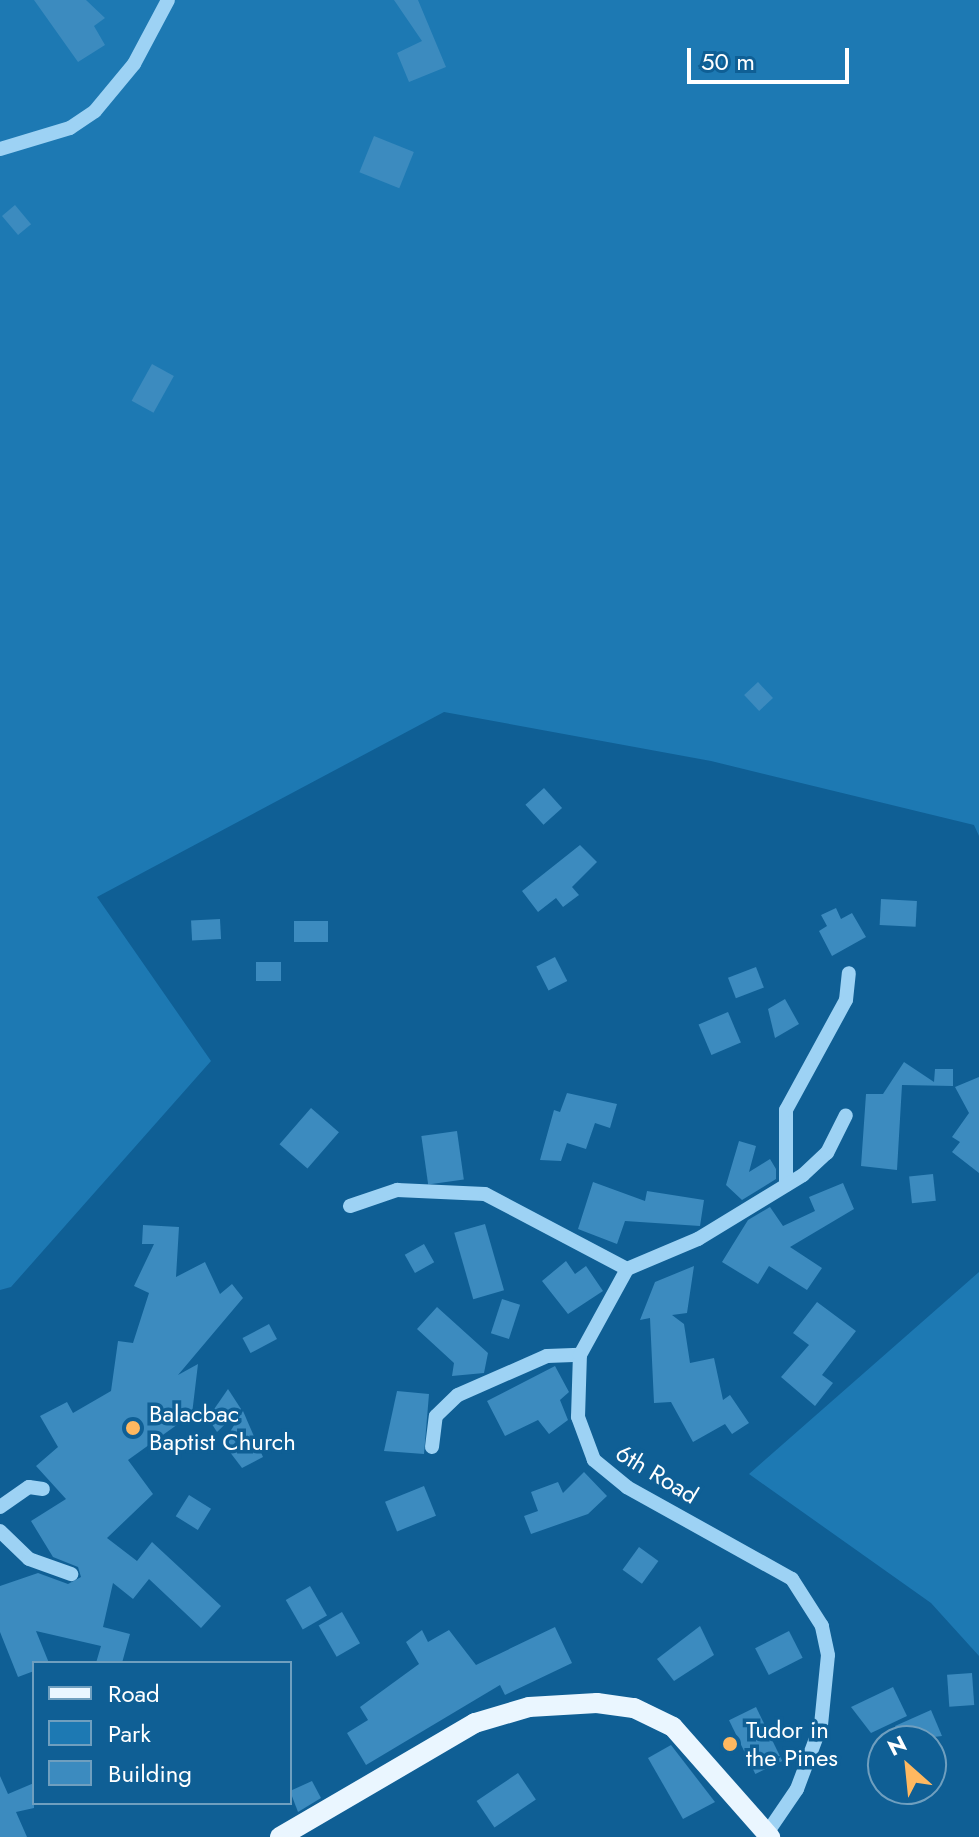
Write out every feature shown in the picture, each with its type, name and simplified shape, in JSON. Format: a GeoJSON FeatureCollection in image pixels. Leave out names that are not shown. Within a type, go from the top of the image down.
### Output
{"type":"FeatureCollection","features":[{"type":"Feature","properties":{"kind":"main road"},"geometry":{"type":"LineString","coordinates":[[280,1837],[475,1723],[529,1707],[597,1703],[634,1708],[673,1727],[769,1835]]}},
{"type":"Feature","properties":{"kind":"street"},"geometry":{"type":"LineString","coordinates":[[0,149],[70,128],[95,111],[134,64],[168,0]]}},
{"type":"Feature","properties":{"kind":"street"},"geometry":{"type":"LineString","coordinates":[[786,1185],[786,1110],[846,1000],[849,973]]}},
{"type":"Feature","properties":{"kind":"street"},"geometry":{"type":"LineString","coordinates":[[350,1206],[397,1190],[485,1194],[627,1269],[698,1239],[786,1185],[827,1153],[846,1115]]}},
{"type":"Feature","properties":{"kind":"street","name":"6th Road"},"geometry":{"type":"LineString","coordinates":[[627,1269],[580,1355],[578,1417],[594,1460],[627,1487],[792,1579],[822,1626],[828,1681],[821,1725],[797,1789],[769,1835]]}},
{"type":"Feature","properties":{"kind":"street"},"geometry":{"type":"LineString","coordinates":[[432,1447],[436,1416],[458,1395],[535,1360],[580,1355]]}},
{"type":"Feature","properties":{"kind":"street"},"geometry":{"type":"LineString","coordinates":[[0,1507],[29,1487],[43,1489]]}},
{"type":"Feature","properties":{"kind":"street"},"geometry":{"type":"LineString","coordinates":[[0,1531],[29,1559],[71,1574]]}},
{"type":"Feature","properties":{"kind":"green space"},"geometry":{"type":"Polygon","coordinates":[[[0,0],[979,0],[979,836],[974,825],[711,761],[444,712],[97,897],[211,1061],[11,1287],[0,1290],[0,0]]]}},
{"type":"Feature","properties":{"kind":"green space"},"geometry":{"type":"Polygon","coordinates":[[[979,1272],[979,1656],[931,1603],[749,1474],[979,1272]]]}},
{"type":"Feature","properties":{"kind":"building"},"geometry":{"type":"Polygon","coordinates":[[[34,0],[86,0],[105,18],[94,26],[105,45],[78,62],[34,0]]]}},
{"type":"Feature","properties":{"kind":"building"},"geometry":{"type":"Polygon","coordinates":[[[394,0],[418,0],[446,67],[409,82],[397,53],[422,41],[394,0]]]}},
{"type":"Feature","properties":{"kind":"building"},"geometry":{"type":"Polygon","coordinates":[[[374,136],[414,152],[399,188],[359,172],[374,136]]]}},
{"type":"Feature","properties":{"kind":"building"},"geometry":{"type":"Polygon","coordinates":[[[15,205],[31,224],[18,235],[2,216],[15,205]]]}},
{"type":"Feature","properties":{"kind":"building"},"geometry":{"type":"Polygon","coordinates":[[[152,364],[174,376],[154,413],[132,401],[152,364]]]}},
{"type":"Feature","properties":{"kind":"building"},"geometry":{"type":"Polygon","coordinates":[[[758,682],[773,698],[759,711],[744,695],[758,682]]]}},
{"type":"Feature","properties":{"kind":"building"},"geometry":{"type":"Polygon","coordinates":[[[544,788],[562,808],[543,825],[525,805],[544,788]]]}},
{"type":"Feature","properties":{"kind":"building"},"geometry":{"type":"Polygon","coordinates":[[[580,845],[597,862],[572,887],[579,895],[563,907],[556,898],[538,912],[522,891],[580,845]]]}},
{"type":"Feature","properties":{"kind":"building"},"geometry":{"type":"Polygon","coordinates":[[[881,899],[917,901],[916,927],[880,925],[881,899]]]}},
{"type":"Feature","properties":{"kind":"building"},"geometry":{"type":"Polygon","coordinates":[[[836,908],[841,919],[852,913],[866,937],[832,956],[819,931],[827,926],[821,915],[836,908]]]}},
{"type":"Feature","properties":{"kind":"building"},"geometry":{"type":"Polygon","coordinates":[[[220,919],[221,939],[192,940],[191,921],[220,919]]]}},
{"type":"Feature","properties":{"kind":"building"},"geometry":{"type":"Polygon","coordinates":[[[294,921],[328,921],[328,942],[294,942],[294,921]]]}},
{"type":"Feature","properties":{"kind":"building"},"geometry":{"type":"Polygon","coordinates":[[[555,957],[567,981],[549,991],[536,967],[555,957]]]}},
{"type":"Feature","properties":{"kind":"building"},"geometry":{"type":"Polygon","coordinates":[[[256,962],[281,962],[281,981],[256,981],[256,962]]]}},
{"type":"Feature","properties":{"kind":"building"},"geometry":{"type":"Polygon","coordinates":[[[756,967],[764,988],[736,998],[728,978],[756,967]]]}},
{"type":"Feature","properties":{"kind":"building"},"geometry":{"type":"Polygon","coordinates":[[[785,999],[799,1024],[775,1038],[768,1009],[785,999]]]}},
{"type":"Feature","properties":{"kind":"building"},"geometry":{"type":"Polygon","coordinates":[[[728,1012],[741,1042],[711,1055],[699,1025],[728,1012]]]}},
{"type":"Feature","properties":{"kind":"building"},"geometry":{"type":"Polygon","coordinates":[[[904,1062],[934,1082],[935,1069],[953,1069],[953,1086],[902,1085],[897,1170],[861,1166],[866,1094],[883,1094],[904,1062]]]}},
{"type":"Feature","properties":{"kind":"building"},"geometry":{"type":"Polygon","coordinates":[[[979,1077],[979,1173],[952,1152],[960,1142],[952,1137],[969,1113],[955,1087],[979,1077]]]}},
{"type":"Feature","properties":{"kind":"building"},"geometry":{"type":"Polygon","coordinates":[[[567,1093],[617,1104],[610,1128],[595,1123],[586,1149],[567,1143],[561,1161],[540,1160],[554,1110],[560,1112],[567,1093]]]}},
{"type":"Feature","properties":{"kind":"building"},"geometry":{"type":"Polygon","coordinates":[[[311,1108],[339,1132],[307,1169],[280,1144],[311,1108]]]}},
{"type":"Feature","properties":{"kind":"building"},"geometry":{"type":"Polygon","coordinates":[[[457,1131],[464,1180],[428,1185],[421,1136],[457,1131]]]}},
{"type":"Feature","properties":{"kind":"building"},"geometry":{"type":"Polygon","coordinates":[[[739,1141],[756,1146],[749,1172],[770,1159],[776,1169],[776,1179],[742,1200],[726,1185],[739,1141]]]}},
{"type":"Feature","properties":{"kind":"building"},"geometry":{"type":"Polygon","coordinates":[[[933,1174],[936,1201],[912,1203],[909,1177],[933,1174]]]}},
{"type":"Feature","properties":{"kind":"building"},"geometry":{"type":"Polygon","coordinates":[[[593,1182],[645,1201],[647,1191],[704,1200],[700,1226],[625,1221],[617,1244],[578,1229],[593,1182]]]}},
{"type":"Feature","properties":{"kind":"building"},"geometry":{"type":"Polygon","coordinates":[[[843,1183],[854,1209],[790,1247],[822,1268],[807,1290],[769,1266],[758,1284],[722,1262],[748,1220],[770,1207],[783,1226],[815,1211],[809,1197],[843,1183]]]}},
{"type":"Feature","properties":{"kind":"building"},"geometry":{"type":"Polygon","coordinates":[[[485,1224],[504,1290],[473,1299],[454,1233],[485,1224]]]}},
{"type":"Feature","properties":{"kind":"building"},"geometry":{"type":"Polygon","coordinates":[[[143,1225],[179,1227],[176,1277],[205,1262],[220,1294],[232,1284],[243,1298],[178,1375],[198,1364],[192,1414],[128,1460],[153,1494],[107,1538],[137,1561],[152,1542],[221,1606],[201,1628],[149,1579],[133,1599],[113,1583],[103,1627],[130,1634],[123,1661],[97,1661],[101,1646],[36,1631],[48,1661],[32,1661],[32,1672],[18,1677],[0,1632],[0,1586],[38,1573],[68,1584],[81,1577],[78,1567],[53,1557],[31,1521],[66,1499],[36,1466],[58,1447],[40,1416],[67,1402],[73,1413],[111,1391],[118,1341],[133,1343],[149,1293],[134,1286],[154,1244],[142,1244],[143,1225]]]}},
{"type":"Feature","properties":{"kind":"building"},"geometry":{"type":"Polygon","coordinates":[[[424,1244],[434,1262],[415,1273],[405,1255],[424,1244]]]}},
{"type":"Feature","properties":{"kind":"building"},"geometry":{"type":"Polygon","coordinates":[[[566,1261],[575,1274],[586,1266],[603,1291],[568,1314],[542,1281],[566,1261]]]}},
{"type":"Feature","properties":{"kind":"building"},"geometry":{"type":"Polygon","coordinates":[[[694,1266],[687,1313],[672,1315],[684,1324],[690,1363],[714,1358],[723,1400],[730,1395],[749,1423],[732,1434],[725,1424],[693,1442],[671,1402],[654,1403],[650,1318],[640,1320],[655,1282],[694,1266]]]}},
{"type":"Feature","properties":{"kind":"building"},"geometry":{"type":"Polygon","coordinates":[[[502,1299],[520,1305],[509,1339],[491,1333],[502,1299]]]}},
{"type":"Feature","properties":{"kind":"building"},"geometry":{"type":"Polygon","coordinates":[[[817,1302],[856,1331],[822,1375],[833,1383],[815,1406],[781,1377],[809,1345],[793,1333],[817,1302]]]}},
{"type":"Feature","properties":{"kind":"building"},"geometry":{"type":"Polygon","coordinates":[[[437,1307],[488,1353],[484,1373],[452,1376],[454,1363],[417,1329],[437,1307]]]}},
{"type":"Feature","properties":{"kind":"building"},"geometry":{"type":"Polygon","coordinates":[[[269,1324],[277,1339],[250,1353],[243,1338],[269,1324]]]}},
{"type":"Feature","properties":{"kind":"building"},"geometry":{"type":"Polygon","coordinates":[[[555,1366],[569,1392],[560,1400],[568,1420],[549,1434],[538,1420],[505,1436],[487,1401],[555,1366]]]}},
{"type":"Feature","properties":{"kind":"building"},"geometry":{"type":"Polygon","coordinates":[[[228,1389],[241,1409],[217,1432],[208,1418],[228,1389]]]}},
{"type":"Feature","properties":{"kind":"building"},"geometry":{"type":"Polygon","coordinates":[[[397,1391],[429,1394],[424,1454],[384,1451],[397,1391]]]}},
{"type":"Feature","properties":{"kind":"building"},"geometry":{"type":"Polygon","coordinates":[[[243,1411],[263,1457],[242,1468],[223,1443],[243,1411]]]}},
{"type":"Feature","properties":{"kind":"building"},"geometry":{"type":"Polygon","coordinates":[[[584,1472],[607,1496],[588,1514],[531,1534],[524,1516],[538,1511],[531,1492],[558,1482],[563,1493],[584,1472]]]}},
{"type":"Feature","properties":{"kind":"building"},"geometry":{"type":"Polygon","coordinates":[[[424,1486],[436,1516],[397,1531],[385,1502],[424,1486]]]}},
{"type":"Feature","properties":{"kind":"building"},"geometry":{"type":"Polygon","coordinates":[[[189,1495],[211,1509],[198,1530],[176,1516],[189,1495]]]}},
{"type":"Feature","properties":{"kind":"building"},"geometry":{"type":"Polygon","coordinates":[[[639,1547],[658,1561],[642,1584],[623,1570],[639,1547]]]}},
{"type":"Feature","properties":{"kind":"building"},"geometry":{"type":"Polygon","coordinates":[[[310,1586],[327,1615],[303,1629],[286,1600],[310,1586]]]}},
{"type":"Feature","properties":{"kind":"building"},"geometry":{"type":"Polygon","coordinates":[[[342,1612],[360,1643],[337,1657],[319,1625],[342,1612]]]}},
{"type":"Feature","properties":{"kind":"building"},"geometry":{"type":"Polygon","coordinates":[[[700,1626],[714,1655],[674,1681],[657,1659],[700,1626]]]}},
{"type":"Feature","properties":{"kind":"building"},"geometry":{"type":"Polygon","coordinates":[[[555,1627],[572,1663],[505,1695],[500,1685],[366,1765],[347,1733],[368,1720],[360,1707],[419,1664],[406,1642],[422,1630],[428,1642],[449,1630],[476,1665],[555,1627]]]}},
{"type":"Feature","properties":{"kind":"building"},"geometry":{"type":"Polygon","coordinates":[[[789,1631],[803,1658],[769,1675],[755,1648],[789,1631]]]}},
{"type":"Feature","properties":{"kind":"building"},"geometry":{"type":"Polygon","coordinates":[[[972,1673],[974,1705],[949,1707],[947,1675],[972,1673]]]}},
{"type":"Feature","properties":{"kind":"building"},"geometry":{"type":"Polygon","coordinates":[[[893,1687],[907,1716],[888,1725],[867,1725],[867,1728],[851,1707],[893,1687]]]}},
{"type":"Feature","properties":{"kind":"building"},"geometry":{"type":"Polygon","coordinates":[[[756,1707],[782,1761],[755,1774],[729,1720],[756,1707]]]}},
{"type":"Feature","properties":{"kind":"building"},"geometry":{"type":"Polygon","coordinates":[[[931,1710],[937,1725],[897,1725],[931,1710]]]}},
{"type":"Feature","properties":{"kind":"building"},"geometry":{"type":"Polygon","coordinates":[[[671,1745],[715,1802],[683,1819],[648,1758],[671,1745]]]}},
{"type":"Feature","properties":{"kind":"building"},"geometry":{"type":"Polygon","coordinates":[[[518,1773],[536,1800],[494,1827],[477,1801],[518,1773]]]}},
{"type":"Feature","properties":{"kind":"building"},"geometry":{"type":"Polygon","coordinates":[[[0,1776],[8,1794],[32,1784],[34,1808],[16,1812],[27,1837],[0,1837],[0,1776]]]}},
{"type":"Feature","properties":{"kind":"building"},"geometry":{"type":"Polygon","coordinates":[[[312,1781],[321,1798],[298,1812],[292,1790],[312,1781]]]}},
{"type":"Feature","properties":{"kind":"place","name":"Balacbac Baptist Church"},"geometry":{"type":"Point","coordinates":[133,1428]}},
{"type":"Feature","properties":{"kind":"place","name":"Tudor in the Pines"},"geometry":{"type":"Point","coordinates":[730,1744]}}]}
